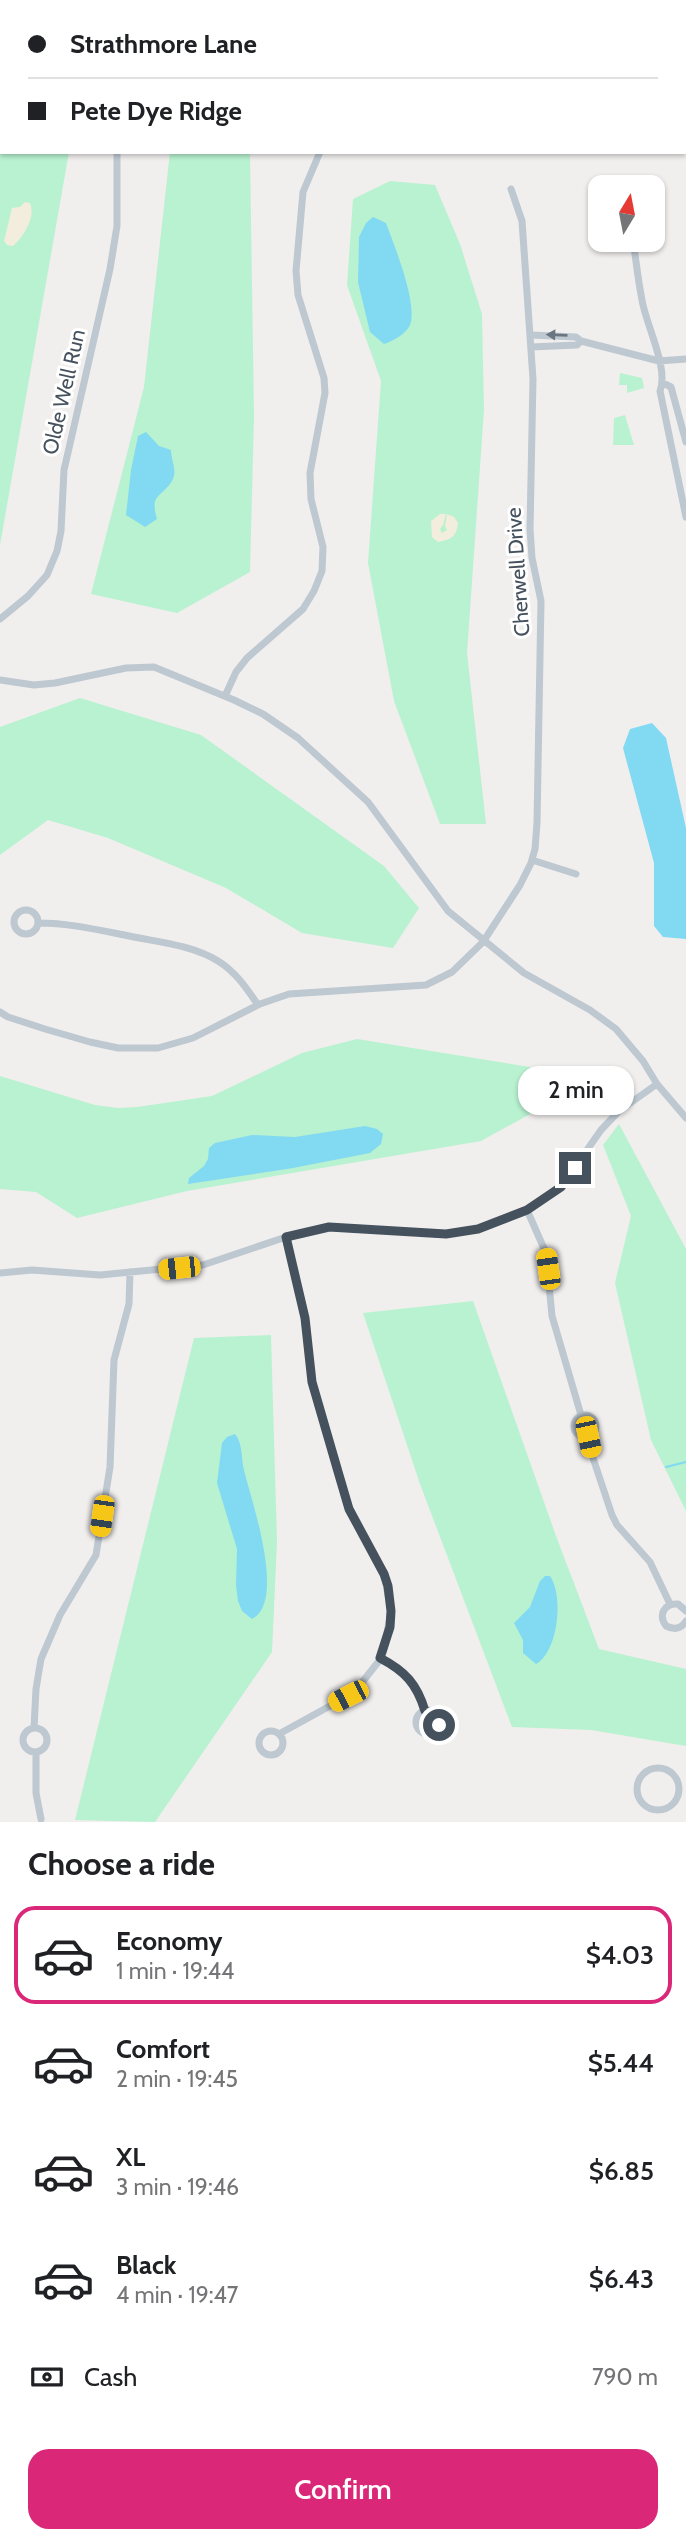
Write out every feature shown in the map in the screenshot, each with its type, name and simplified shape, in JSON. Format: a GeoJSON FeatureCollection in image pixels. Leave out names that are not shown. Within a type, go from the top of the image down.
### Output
{"type":"FeatureCollection","features":[{"type":"Feature","properties":{"kind":"street","name":"Olde Well Run"},"geometry":{"type":"LineString","coordinates":[[0,619],[28,596],[47,575],[57,551],[61,531],[64,470],[110,269],[117,226],[117,154]]}},
{"type":"Feature","properties":{"kind":"street"},"geometry":{"type":"LineString","coordinates":[[225,696],[236,672],[247,658],[303,609],[314,592],[322,571],[323,547],[311,499],[310,473],[325,393],[324,378],[298,295],[296,271],[303,192],[319,154]]}},
{"type":"Feature","properties":{"kind":"street","name":"Cherwell Drive"},"geometry":{"type":"LineString","coordinates":[[0,1012],[67,1036],[118,1048],[158,1048],[193,1038],[258,1005],[289,993],[426,985],[452,972],[483,942],[520,885],[532,860],[537,822],[541,601],[532,558],[530,529],[533,380],[531,335],[522,221],[511,189]]}},
{"type":"Feature","properties":{"kind":"street"},"geometry":{"type":"LineString","coordinates":[[635,252],[642,302],[659,361],[663,383],[660,391],[686,517]]}},
{"type":"Feature","properties":{"kind":"street"},"geometry":{"type":"LineString","coordinates":[[531,335],[563,334],[659,361],[686,359]]}},
{"type":"Feature","properties":{"kind":"street"},"geometry":{"type":"LineString","coordinates":[[531,347],[577,345],[581,341]]}},
{"type":"Feature","properties":{"kind":"street"},"geometry":{"type":"LineString","coordinates":[[663,383],[671,387],[686,442]]}},
{"type":"Feature","properties":{"kind":"street"},"geometry":{"type":"LineString","coordinates":[[0,680],[34,685],[141,666],[168,671],[263,714],[338,773],[368,803],[447,911],[533,979],[606,1020],[643,1061],[657,1084],[686,1118]]}},
{"type":"Feature","properties":{"kind":"street"},"geometry":{"type":"LineString","coordinates":[[532,860],[576,874]]}},
{"type":"Feature","properties":{"kind":"street"},"geometry":{"type":"LineString","coordinates":[[38,923],[88,928],[209,956],[234,973],[258,1005]]}},
{"type":"Feature","properties":{"kind":"street"},"geometry":{"type":"LineString","coordinates":[[0,1273],[32,1270],[100,1275],[203,1265],[286,1237],[329,1227],[446,1234],[478,1229],[527,1210],[561,1187],[601,1130],[620,1111],[657,1084]]}},
{"type":"Feature","properties":{"kind":"street"},"geometry":{"type":"LineString","coordinates":[[527,1210],[546,1253],[552,1316],[581,1415]]}},
{"type":"Feature","properties":{"kind":"street"},"geometry":{"type":"LineString","coordinates":[[279,1734],[348,1696],[367,1676],[380,1658],[390,1627],[391,1611],[384,1574],[349,1509],[312,1382],[305,1318],[286,1237]]}},
{"type":"Feature","properties":{"kind":"street"},"geometry":{"type":"LineString","coordinates":[[34,1728],[41,1659],[60,1615],[96,1555],[110,1467],[114,1360],[129,1304],[130,1272]]}},
{"type":"Feature","properties":{"kind":"street"},"geometry":{"type":"LineString","coordinates":[[581,1415],[588,1415],[596,1422],[596,1429],[588,1437],[580,1436],[573,1427],[575,1420],[581,1415]]}},
{"type":"Feature","properties":{"kind":"street"},"geometry":{"type":"LineString","coordinates":[[588,1437],[611,1515],[650,1562],[670,1604]]}},
{"type":"Feature","properties":{"kind":"street"},"geometry":{"type":"LineString","coordinates":[[670,1604],[678,1604],[686,1611]]}},
{"type":"Feature","properties":{"kind":"street"},"geometry":{"type":"LineString","coordinates":[[670,1604],[662,1614],[666,1626],[678,1628],[686,1621]]}},
{"type":"Feature","properties":{"kind":"street"},"geometry":{"type":"LineString","coordinates":[[380,1658],[404,1672],[413,1682],[420,1692],[425,1711]]}},
{"type":"Feature","properties":{"kind":"street"},"geometry":{"type":"LineString","coordinates":[[34,1728],[44,1732],[47,1739],[46,1746],[36,1752]]}},
{"type":"Feature","properties":{"kind":"street"},"geometry":{"type":"LineString","coordinates":[[34,1728],[26,1733],[23,1740],[26,1747],[36,1752]]}},
{"type":"Feature","properties":{"kind":"street"},"geometry":{"type":"LineString","coordinates":[[36,1752],[36,1793],[41,1819]]}},
{"type":"Feature","properties":{"kind":"street"},"geometry":{"type":"LineString","coordinates":[[654,1769],[668,1771],[682,1781],[676,1801],[666,1809],[653,1810],[639,1797],[638,1782],[642,1776],[654,1769]]}},
{"type":"Feature","properties":{"kind":"green space"},"geometry":{"type":"Polygon","coordinates":[[[0,154],[69,154],[0,545],[0,154]]]}},
{"type":"Feature","properties":{"kind":"green space"},"geometry":{"type":"Polygon","coordinates":[[[170,154],[250,154],[254,416],[250,572],[177,613],[91,594],[144,387],[170,154]]]}},
{"type":"Feature","properties":{"kind":"green space"},"geometry":{"type":"Polygon","coordinates":[[[390,181],[435,185],[460,244],[482,314],[484,410],[467,653],[486,824],[440,824],[394,701],[368,563],[381,381],[347,285],[353,199],[390,181]]]}},
{"type":"Feature","properties":{"kind":"green space"},"geometry":{"type":"Polygon","coordinates":[[[620,373],[642,378],[644,388],[627,393],[627,385],[619,385],[620,373]]]}},
{"type":"Feature","properties":{"kind":"green space"},"geometry":{"type":"Polygon","coordinates":[[[625,415],[634,445],[613,445],[614,418],[625,415]]]}},
{"type":"Feature","properties":{"kind":"green space"},"geometry":{"type":"Polygon","coordinates":[[[80,698],[201,735],[384,866],[419,908],[393,948],[302,933],[226,888],[108,838],[48,820],[0,855],[0,727],[80,698]]]}},
{"type":"Feature","properties":{"kind":"green space"},"geometry":{"type":"Polygon","coordinates":[[[357,1039],[530,1067],[541,1108],[481,1141],[187,1191],[77,1218],[36,1192],[0,1189],[0,1076],[95,1105],[137,1107],[212,1096],[302,1053],[357,1039]]]}},
{"type":"Feature","properties":{"kind":"green space"},"geometry":{"type":"Polygon","coordinates":[[[619,1124],[686,1249],[686,1511],[651,1440],[615,1283],[631,1216],[603,1145],[619,1124]]]}},
{"type":"Feature","properties":{"kind":"green space"},"geometry":{"type":"Polygon","coordinates":[[[473,1301],[599,1649],[686,1669],[686,1746],[591,1730],[512,1727],[420,1484],[363,1313],[473,1301]]]}},
{"type":"Feature","properties":{"kind":"green space"},"geometry":{"type":"Polygon","coordinates":[[[271,1335],[277,1542],[272,1652],[155,1822],[75,1820],[194,1338],[271,1335]]]}},
{"type":"Feature","properties":{"kind":"sand"},"geometry":{"type":"Polygon","coordinates":[[[25,202],[30,203],[31,208],[28,226],[13,246],[7,245],[4,241],[12,208],[20,207],[25,202]]]}},
{"type":"Feature","properties":{"kind":"sand"},"geometry":{"type":"Polygon","coordinates":[[[440,514],[446,514],[440,529],[442,533],[447,530],[447,514],[454,517],[458,523],[452,537],[438,542],[432,537],[431,521],[440,514]]]}},
{"type":"Feature","properties":{"kind":"water"},"geometry":{"type":"Polygon","coordinates":[[[373,217],[386,223],[411,303],[410,325],[399,337],[384,344],[370,332],[358,282],[359,237],[366,223],[373,217]]]}},
{"type":"Feature","properties":{"kind":"water"},"geometry":{"type":"Polygon","coordinates":[[[146,432],[159,446],[171,450],[174,472],[169,485],[156,499],[157,519],[145,527],[126,515],[138,436],[146,432]]]}},
{"type":"Feature","properties":{"kind":"water"},"geometry":{"type":"Polygon","coordinates":[[[652,723],[666,738],[686,828],[686,939],[663,937],[654,926],[654,863],[623,748],[630,729],[652,723]]]}},
{"type":"Feature","properties":{"kind":"water"},"geometry":{"type":"Polygon","coordinates":[[[365,1126],[377,1129],[383,1134],[381,1144],[370,1153],[188,1184],[189,1178],[204,1166],[209,1148],[215,1143],[252,1135],[295,1137],[365,1126]]]}},
{"type":"Feature","properties":{"kind":"water"},"geometry":{"type":"Polygon","coordinates":[[[235,1434],[241,1446],[267,1572],[262,1609],[252,1619],[242,1611],[238,1601],[237,1549],[217,1483],[222,1443],[235,1434]]]}},
{"type":"Feature","properties":{"kind":"water"},"geometry":{"type":"Polygon","coordinates":[[[545,1576],[550,1576],[554,1585],[558,1609],[554,1636],[543,1658],[536,1664],[523,1653],[523,1640],[514,1623],[530,1607],[540,1581],[545,1576]]]}},
{"type":"Feature","properties":{"kind":"waterway"},"geometry":{"type":"LineString","coordinates":[[666,1467],[686,1462]]}},
{"type":"Feature","properties":{"kind":"route"},"geometry":{"type":"LineString","coordinates":[[439,1725],[439,1717],[433,1712],[425,1711],[420,1692],[413,1682],[404,1672],[380,1658],[390,1627],[388,1586],[349,1509],[339,1475],[312,1382],[305,1318],[286,1237],[329,1227],[446,1234],[478,1229],[527,1210],[561,1187],[575,1168]]}}]}
